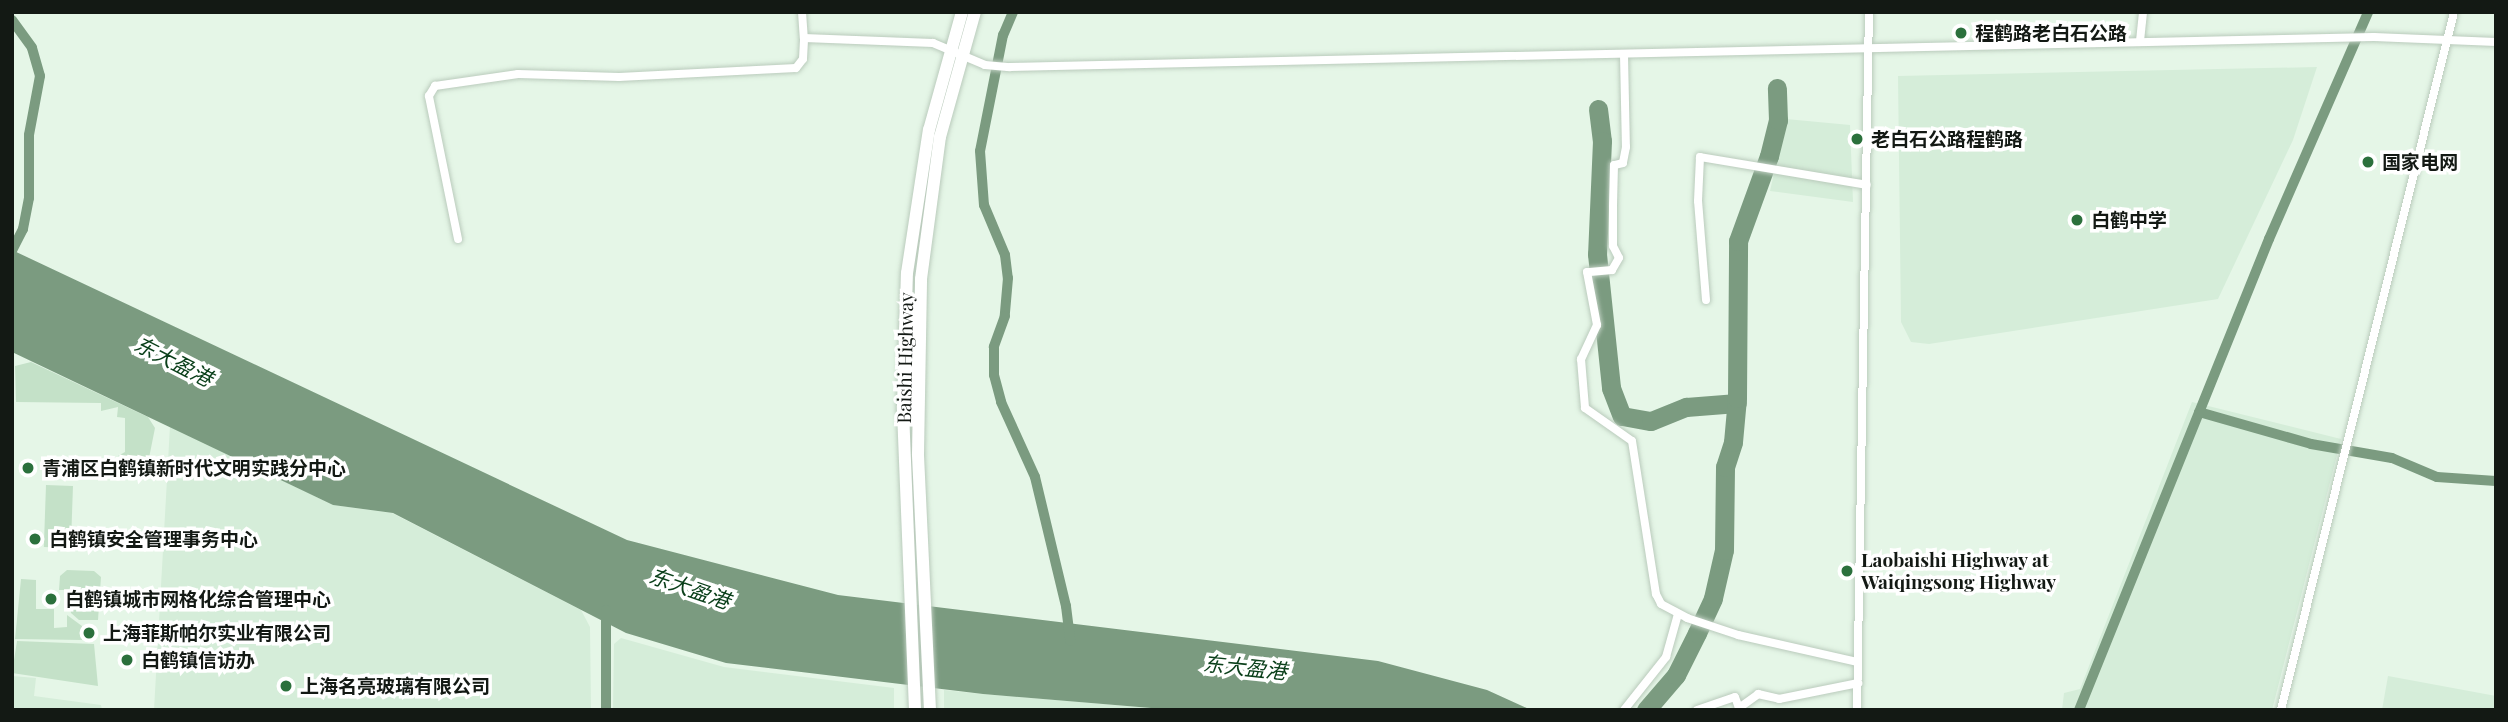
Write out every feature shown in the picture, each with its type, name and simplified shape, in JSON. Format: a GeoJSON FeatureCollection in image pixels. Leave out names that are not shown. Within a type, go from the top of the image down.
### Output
{"type":"FeatureCollection","features":[{"type":"Feature","properties":{"kind":"main road","name":"Baishi Highway"},"geometry":{"type":"LineString","coordinates":[[930,710],[903,406],[907,273],[915,200],[948,50],[962,12]]}},
{"type":"Feature","properties":{"kind":"main road","name":"Baishi Highway"},"geometry":{"type":"LineString","coordinates":[[915,709],[918,597],[916,363],[921,279],[940,137],[975,12]]}},
{"type":"Feature","properties":{"kind":"street"},"geometry":{"type":"LineString","coordinates":[[458,239],[431,91],[440,83],[549,75],[796,68],[803,59],[802,12]]}},
{"type":"Feature","properties":{"kind":"street"},"geometry":{"type":"LineString","coordinates":[[1857,710],[1869,12]]}},
{"type":"Feature","properties":{"kind":"street"},"geometry":{"type":"LineString","coordinates":[[2140,41],[2143,12]]}},
{"type":"Feature","properties":{"kind":"street"},"geometry":{"type":"LineString","coordinates":[[2281,710],[2347,432],[2454,12]]}},
{"type":"Feature","properties":{"kind":"street"},"geometry":{"type":"LineString","coordinates":[[804,38],[933,43],[985,65],[1010,67],[1868,51],[2140,41],[2374,37],[2496,42]]}},
{"type":"Feature","properties":{"kind":"street"},"geometry":{"type":"LineString","coordinates":[[1624,55],[1626,147],[1623,163],[1614,165],[1613,246],[1619,258],[1612,270],[1587,272],[1597,325],[1581,359],[1585,408],[1632,441],[1656,593],[1661,604],[1687,618],[1858,662]]}},
{"type":"Feature","properties":{"kind":"street"},"geometry":{"type":"LineString","coordinates":[[1706,300],[1699,215],[1700,157],[1867,185]]}},
{"type":"Feature","properties":{"kind":"street"},"geometry":{"type":"LineString","coordinates":[[1624,710],[1666,657],[1678,614]]}},
{"type":"Feature","properties":{"kind":"street"},"geometry":{"type":"LineString","coordinates":[[1697,710],[1735,697],[1739,708],[1758,694],[1779,698],[1858,682]]}},
{"type":"Feature","properties":{"kind":"shaded area","name":"白鹤中学"},"geometry":{"type":"Polygon","coordinates":[[[2317,67],[2293,140],[2218,299],[1929,344],[1911,342],[1901,322],[1898,76],[2317,67]]]}},
{"type":"Feature","properties":{"kind":"shaded area"},"geometry":{"type":"Polygon","coordinates":[[[1786,119],[1850,125],[1853,202],[1770,191],[1786,119]]]}},
{"type":"Feature","properties":{"kind":"shaded area"},"geometry":{"type":"Polygon","coordinates":[[[31,362],[148,417],[155,428],[149,458],[118,456],[125,452],[125,418],[117,417],[118,407],[101,411],[101,403],[16,402],[15,366],[31,362]]]}},
{"type":"Feature","properties":{"kind":"shaded area"},"geometry":{"type":"Polygon","coordinates":[[[2192,402],[2341,439],[2272,710],[2062,710],[2064,693],[2080,689],[2192,402]]]}},
{"type":"Feature","properties":{"kind":"shaded area"},"geometry":{"type":"Polygon","coordinates":[[[170,426],[333,505],[392,513],[581,610],[590,627],[591,710],[154,710],[170,426]]]}},
{"type":"Feature","properties":{"kind":"shaded area"},"geometry":{"type":"Polygon","coordinates":[[[46,485],[73,486],[71,548],[44,547],[46,485]]]}},
{"type":"Feature","properties":{"kind":"shaded area"},"geometry":{"type":"Polygon","coordinates":[[[67,570],[94,571],[101,577],[98,620],[79,620],[71,613],[67,590],[59,590],[60,576],[67,570]]]}},
{"type":"Feature","properties":{"kind":"shaded area"},"geometry":{"type":"Polygon","coordinates":[[[21,579],[36,580],[36,609],[54,609],[54,628],[67,627],[67,615],[82,626],[82,640],[15,639],[21,579]]]}},
{"type":"Feature","properties":{"kind":"shaded area"},"geometry":{"type":"Polygon","coordinates":[[[621,638],[724,667],[894,688],[894,710],[613,710],[614,644],[621,638]]]}},
{"type":"Feature","properties":{"kind":"shaded area"},"geometry":{"type":"Polygon","coordinates":[[[17,641],[94,644],[98,686],[12,673],[17,641]]]}},
{"type":"Feature","properties":{"kind":"shaded area"},"geometry":{"type":"Polygon","coordinates":[[[12,676],[36,678],[34,696],[101,705],[102,710],[12,710],[12,676]]]}},
{"type":"Feature","properties":{"kind":"shaded area"},"geometry":{"type":"Polygon","coordinates":[[[2388,676],[2496,696],[2496,710],[2382,710],[2388,676]]]}},
{"type":"Feature","properties":{"kind":"shaded area"},"geometry":{"type":"Polygon","coordinates":[[[944,690],[983,694],[1175,710],[944,710],[944,690]]]}},
{"type":"Feature","properties":{"kind":"water","name":"东大盈港"},"geometry":{"type":"Polygon","coordinates":[[[12,250],[627,540],[838,595],[1378,661],[1487,690],[1531,710],[1175,710],[983,694],[726,663],[626,633],[393,513],[333,505],[12,352],[12,250]]]}},
{"type":"Feature","properties":{"kind":"waterway"},"geometry":{"type":"LineString","coordinates":[[1013,12],[1003,35],[980,151],[984,205],[1005,255],[1008,278],[1005,316],[994,347],[994,375],[1001,402],[1035,477],[1066,606],[1070,641]]}},
{"type":"Feature","properties":{"kind":"waterway"},"geometry":{"type":"LineString","coordinates":[[2079,710],[2269,239],[2368,12]]}},
{"type":"Feature","properties":{"kind":"waterway"},"geometry":{"type":"LineString","coordinates":[[12,20],[32,48],[40,76],[29,135],[29,198],[23,229],[12,251]]}},
{"type":"Feature","properties":{"kind":"waterway"},"geometry":{"type":"LineString","coordinates":[[1646,710],[1676,675],[1697,633],[1713,598],[1724,550],[1725,467],[1733,442],[1737,398],[1738,241],[1769,156],[1778,120],[1777,88]]}},
{"type":"Feature","properties":{"kind":"waterway"},"geometry":{"type":"LineString","coordinates":[[1598,109],[1602,141],[1597,254],[1611,388],[1622,416],[1651,421],[1686,407],[1737,403]]}},
{"type":"Feature","properties":{"kind":"waterway"},"geometry":{"type":"LineString","coordinates":[[2199,412],[2311,444],[2392,458],[2437,477],[2496,481]]}},
{"type":"Feature","properties":{"kind":"waterway"},"geometry":{"type":"LineString","coordinates":[[606,610],[606,710]]}},
{"type":"Feature","properties":{"kind":"place","name":"程鹤路老白石公路"},"geometry":{"type":"Point","coordinates":[1961,33]}},
{"type":"Feature","properties":{"kind":"place","name":"老白石公路程鹤路"},"geometry":{"type":"Point","coordinates":[1857,139]}},
{"type":"Feature","properties":{"kind":"place","name":"国家电网"},"geometry":{"type":"Point","coordinates":[2368,162]}},
{"type":"Feature","properties":{"kind":"place","name":"白鹤中学"},"geometry":{"type":"Point","coordinates":[2077,220]}},
{"type":"Feature","properties":{"kind":"place","name":"青浦区白鹤镇新时代文明实践分中心"},"geometry":{"type":"Point","coordinates":[28,468]}},
{"type":"Feature","properties":{"kind":"place","name":"白鹤镇安全管理事务中心"},"geometry":{"type":"Point","coordinates":[35,539]}},
{"type":"Feature","properties":{"kind":"place","name":"Laobaishi Highway at Waiqingsong Highway"},"geometry":{"type":"Point","coordinates":[1847,571]}},
{"type":"Feature","properties":{"kind":"place","name":"白鹤镇城市网格化综合管理中心"},"geometry":{"type":"Point","coordinates":[51,599]}},
{"type":"Feature","properties":{"kind":"place","name":"上海菲斯帕尔实业有限公司"},"geometry":{"type":"Point","coordinates":[89,633]}},
{"type":"Feature","properties":{"kind":"place","name":"白鹤镇信访办"},"geometry":{"type":"Point","coordinates":[127,660]}},
{"type":"Feature","properties":{"kind":"place","name":"上海名亮玻璃有限公司"},"geometry":{"type":"Point","coordinates":[286,686]}}]}
